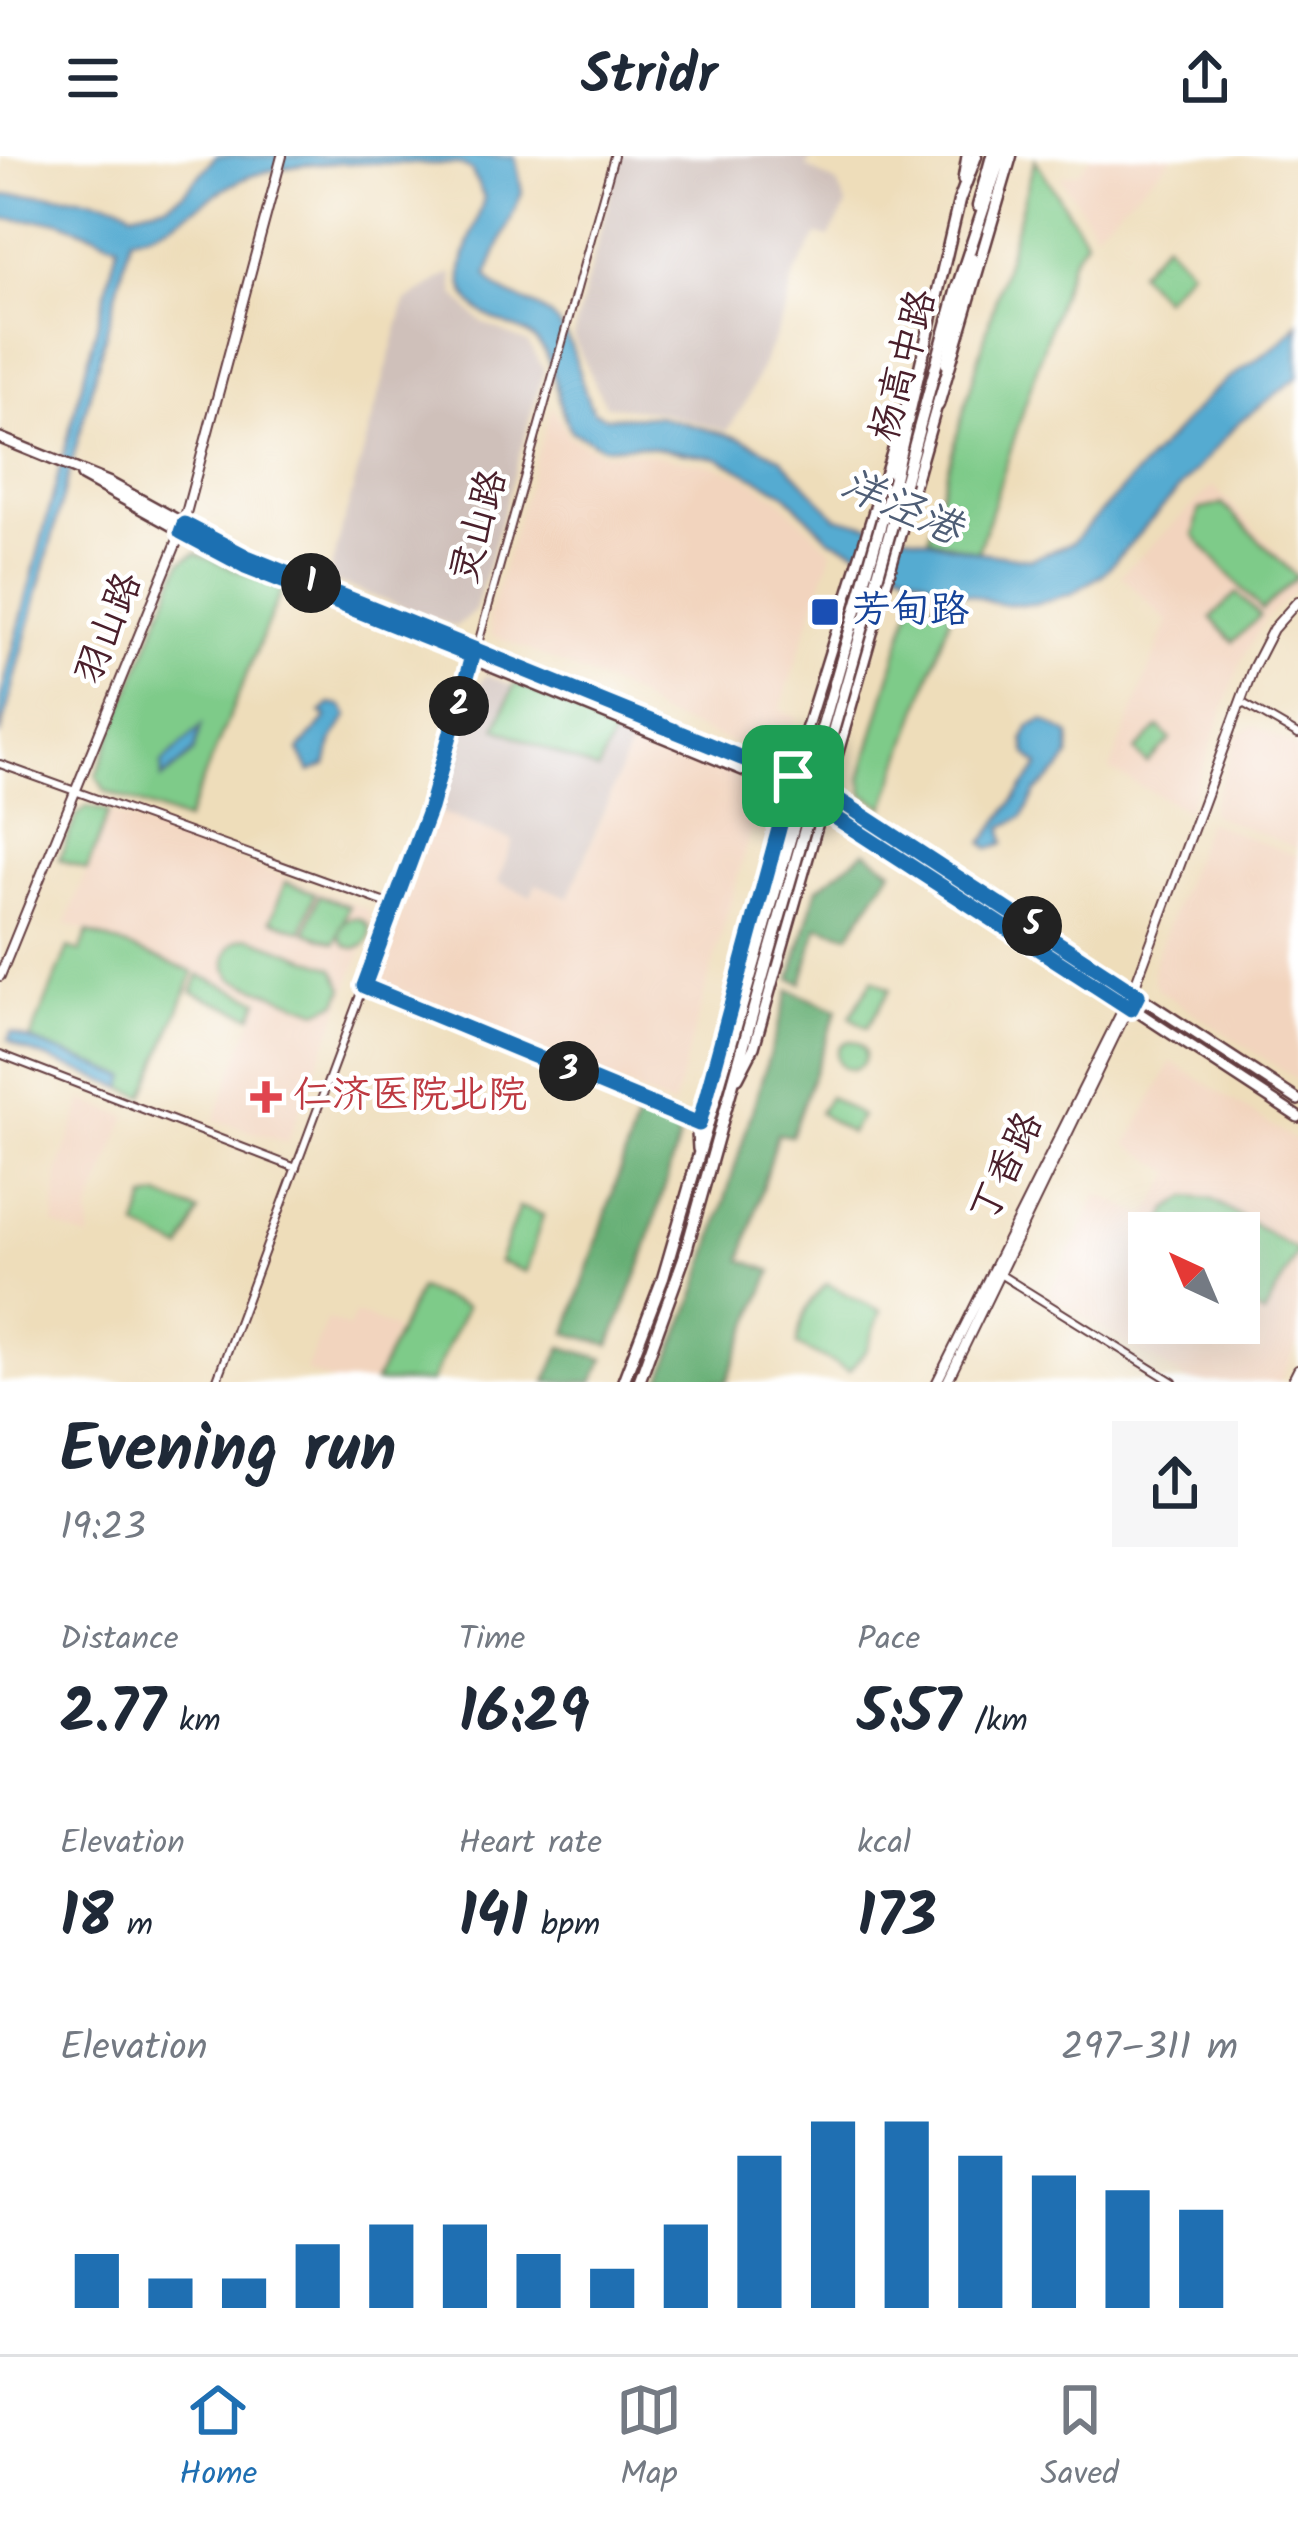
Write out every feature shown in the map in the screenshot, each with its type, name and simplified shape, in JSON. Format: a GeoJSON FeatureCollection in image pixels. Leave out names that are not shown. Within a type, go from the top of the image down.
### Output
{"type":"FeatureCollection","features":[{"type":"Feature","properties":{"kind":"highway","name":"杨高中路"},"geometry":{"type":"LineString","coordinates":[[900,479],[972,156]]}},
{"type":"Feature","properties":{"kind":"highway"},"geometry":{"type":"LineString","coordinates":[[970,245],[992,156]]}},
{"type":"Feature","properties":{"kind":"highway","name":"杨高中路"},"geometry":{"type":"LineString","coordinates":[[623,1382],[664,1278],[970,245],[1001,156]]}},
{"type":"Feature","properties":{"kind":"highway"},"geometry":{"type":"LineString","coordinates":[[938,405],[1011,156]]}},
{"type":"Feature","properties":{"kind":"highway","name":"杨高中路"},"geometry":{"type":"LineString","coordinates":[[639,1382],[668,1312],[733,1088],[760,963]]}},
{"type":"Feature","properties":{"kind":"main road","name":"杨高中路"},"geometry":{"type":"LineString","coordinates":[[733,1088],[754,1047],[830,794],[938,405],[988,195]]}},
{"type":"Feature","properties":{"kind":"main road","name":"杨高中路"},"geometry":{"type":"LineString","coordinates":[[698,1159],[699,1124],[791,782],[872,506],[926,360]]}},
{"type":"Feature","properties":{"kind":"main road"},"geometry":{"type":"LineString","coordinates":[[0,438],[77,472],[245,566],[830,794],[1298,1100]]}},
{"type":"Feature","properties":{"kind":"main road"},"geometry":{"type":"LineString","coordinates":[[791,782],[824,811],[1298,1117]]}},
{"type":"Feature","properties":{"kind":"street","name":"羽山路"},"geometry":{"type":"LineString","coordinates":[[0,976],[182,528],[282,156]]}},
{"type":"Feature","properties":{"kind":"street","name":"灵山路"},"geometry":{"type":"LineString","coordinates":[[216,1382],[435,794],[614,156]]}},
{"type":"Feature","properties":{"kind":"street","name":"丁香路"},"geometry":{"type":"LineString","coordinates":[[937,1382],[1135,990],[1262,647],[1298,601]]}},
{"type":"Feature","properties":{"kind":"street"},"geometry":{"type":"LineString","coordinates":[[1241,702],[1298,735]]}},
{"type":"Feature","properties":{"kind":"street"},"geometry":{"type":"LineString","coordinates":[[0,764],[394,906]]}},
{"type":"Feature","properties":{"kind":"street"},"geometry":{"type":"LineString","coordinates":[[364,986],[699,1124]]}},
{"type":"Feature","properties":{"kind":"street"},"geometry":{"type":"LineString","coordinates":[[0,1054],[296,1168]]}},
{"type":"Feature","properties":{"kind":"street"},"geometry":{"type":"LineString","coordinates":[[996,1272],[1173,1382]]}},
{"type":"Feature","properties":{"kind":"street","name":"丁香路"},"geometry":{"type":"LineString","coordinates":[[947,1382],[996,1272]]}},
{"type":"Feature","properties":{"kind":"street"},"geometry":{"type":"LineString","coordinates":[[1292,1382],[1298,1370]]}},
{"type":"Feature","properties":{"kind":"shaded area"},"geometry":{"type":"Polygon","coordinates":[[[620,156],[812,156],[807,167],[837,184],[847,206],[829,237],[817,235],[793,278],[785,313],[746,402],[727,431],[660,412],[605,405],[573,337],[620,156]]]}},
{"type":"Feature","properties":{"kind":"shaded area"},"geometry":{"type":"Polygon","coordinates":[[[1091,156],[1174,156],[1095,231],[1060,176],[1079,172],[1091,156]]]}},
{"type":"Feature","properties":{"kind":"shaded area"},"geometry":{"type":"Polygon","coordinates":[[[452,272],[455,294],[468,309],[483,323],[528,343],[544,369],[475,611],[455,627],[328,579],[405,302],[452,272]]]}},
{"type":"Feature","properties":{"kind":"shaded area"},"geometry":{"type":"Polygon","coordinates":[[[552,406],[568,436],[601,453],[635,452],[712,465],[744,476],[778,498],[832,551],[781,709],[797,717],[783,763],[658,714],[633,694],[492,635],[488,618],[552,406]]]}},
{"type":"Feature","properties":{"kind":"shaded area"},"geometry":{"type":"Polygon","coordinates":[[[1213,486],[1298,574],[1298,588],[1266,618],[1242,660],[1187,811],[1110,770],[1167,622],[1121,575],[1213,486]]]}},
{"type":"Feature","properties":{"kind":"shaded area"},"geometry":{"type":"Polygon","coordinates":[[[486,675],[635,733],[569,897],[536,884],[531,896],[498,882],[513,841],[437,811],[471,693],[486,675]]]}},
{"type":"Feature","properties":{"kind":"shaded area"},"geometry":{"type":"Polygon","coordinates":[[[1254,725],[1298,749],[1298,849],[1209,814],[1239,733],[1254,725]]]}},
{"type":"Feature","properties":{"kind":"shaded area"},"geometry":{"type":"Polygon","coordinates":[[[635,733],[749,777],[761,793],[673,1107],[376,982],[437,811],[513,841],[498,882],[532,895],[536,884],[579,874],[635,733]]]}},
{"type":"Feature","properties":{"kind":"shaded area"},"geometry":{"type":"Polygon","coordinates":[[[109,811],[368,909],[373,924],[287,1143],[214,1120],[261,997],[66,924],[109,811]]]}},
{"type":"Feature","properties":{"kind":"shaded area"},"geometry":{"type":"Polygon","coordinates":[[[1207,821],[1298,856],[1298,1080],[1160,991],[1153,979],[1153,966],[1207,821]]]}},
{"type":"Feature","properties":{"kind":"shaded area"},"geometry":{"type":"Polygon","coordinates":[[[1172,1062],[1298,1142],[1298,1344],[1280,1382],[1189,1382],[1048,1295],[1099,1194],[1136,1212],[1128,1212],[1128,1344],[1260,1344],[1260,1212],[1149,1212],[1173,1173],[1127,1144],[1172,1062]]]}},
{"type":"Feature","properties":{"kind":"shaded area"},"geometry":{"type":"Polygon","coordinates":[[[83,1100],[127,1116],[89,1213],[90,1240],[54,1225],[58,1171],[83,1100]]]}},
{"type":"Feature","properties":{"kind":"shaded area"},"geometry":{"type":"Polygon","coordinates":[[[355,1313],[396,1329],[375,1382],[333,1382],[306,1371],[327,1319],[349,1328],[355,1313]]]}},
{"type":"Feature","properties":{"kind":"green space"},"geometry":{"type":"Polygon","coordinates":[[[1035,159],[1086,240],[1071,261],[978,552],[928,538],[1035,159]]]}},
{"type":"Feature","properties":{"kind":"green space"},"geometry":{"type":"Polygon","coordinates":[[[1165,242],[1190,269],[1163,299],[1138,272],[1165,242]]]}},
{"type":"Feature","properties":{"kind":"green space"},"geometry":{"type":"Polygon","coordinates":[[[1222,504],[1297,577],[1262,610],[1194,536],[1199,510],[1222,504]]]}},
{"type":"Feature","properties":{"kind":"green space"},"geometry":{"type":"Polygon","coordinates":[[[196,553],[282,589],[186,821],[105,791],[96,775],[181,562],[196,553]]]}},
{"type":"Feature","properties":{"kind":"green space"},"geometry":{"type":"Polygon","coordinates":[[[1237,593],[1260,616],[1233,642],[1211,618],[1237,593]]]}},
{"type":"Feature","properties":{"kind":"green space"},"geometry":{"type":"Polygon","coordinates":[[[913,597],[952,611],[885,807],[864,794],[861,778],[913,597]]]}},
{"type":"Feature","properties":{"kind":"green space"},"geometry":{"type":"Polygon","coordinates":[[[515,683],[617,726],[598,771],[496,728],[515,683]]]}},
{"type":"Feature","properties":{"kind":"green space"},"geometry":{"type":"Polygon","coordinates":[[[1159,727],[1171,740],[1147,763],[1135,751],[1159,727]]]}},
{"type":"Feature","properties":{"kind":"green space"},"geometry":{"type":"Polygon","coordinates":[[[87,807],[109,811],[87,870],[59,859],[77,815],[87,807]]]}},
{"type":"Feature","properties":{"kind":"green space"},"geometry":{"type":"Polygon","coordinates":[[[865,851],[892,870],[849,935],[818,926],[802,983],[791,979],[817,889],[865,851]]]}},
{"type":"Feature","properties":{"kind":"green space"},"geometry":{"type":"Polygon","coordinates":[[[285,882],[315,893],[302,931],[271,920],[285,882]]]}},
{"type":"Feature","properties":{"kind":"green space"},"geometry":{"type":"Polygon","coordinates":[[[319,895],[349,906],[336,943],[306,932],[319,895]]]}},
{"type":"Feature","properties":{"kind":"green space"},"geometry":{"type":"Polygon","coordinates":[[[355,918],[366,922],[370,933],[366,944],[355,948],[344,944],[340,933],[344,922],[355,918]]]}},
{"type":"Feature","properties":{"kind":"green space"},"geometry":{"type":"Polygon","coordinates":[[[88,932],[194,972],[144,1096],[123,1088],[126,1077],[30,1040],[68,948],[80,952],[88,932]]]}},
{"type":"Feature","properties":{"kind":"green space"},"geometry":{"type":"Polygon","coordinates":[[[249,937],[334,968],[344,988],[338,1002],[318,1011],[233,979],[226,965],[227,953],[249,937]]]}},
{"type":"Feature","properties":{"kind":"green space"},"geometry":{"type":"Polygon","coordinates":[[[199,975],[259,1000],[252,1016],[192,992],[199,975]]]}},
{"type":"Feature","properties":{"kind":"green space"},"geometry":{"type":"Polygon","coordinates":[[[873,979],[890,989],[867,1028],[850,1017],[873,979]]]}},
{"type":"Feature","properties":{"kind":"green space"},"geometry":{"type":"Polygon","coordinates":[[[789,990],[837,1010],[791,1136],[777,1134],[742,1260],[772,1271],[726,1382],[660,1382],[697,1291],[789,990]]]}},
{"type":"Feature","properties":{"kind":"green space"},"geometry":{"type":"Polygon","coordinates":[[[851,1041],[861,1045],[865,1055],[861,1065],[851,1069],[841,1065],[837,1055],[841,1045],[851,1041]]]}},
{"type":"Feature","properties":{"kind":"green space"},"geometry":{"type":"Polygon","coordinates":[[[829,1096],[861,1116],[850,1133],[819,1113],[829,1096]]]}},
{"type":"Feature","properties":{"kind":"green space"},"geometry":{"type":"Polygon","coordinates":[[[640,1109],[673,1123],[679,1138],[642,1263],[610,1345],[567,1333],[640,1109]]]}},
{"type":"Feature","properties":{"kind":"green space"},"geometry":{"type":"Polygon","coordinates":[[[160,1196],[199,1212],[182,1250],[137,1227],[146,1199],[160,1196]]]}},
{"type":"Feature","properties":{"kind":"green space"},"geometry":{"type":"Polygon","coordinates":[[[1187,1197],[1211,1199],[1233,1212],[1167,1212],[1187,1197]]]}},
{"type":"Feature","properties":{"kind":"green space"},"geometry":{"type":"Polygon","coordinates":[[[519,1207],[543,1215],[526,1272],[499,1262],[519,1207]]]}},
{"type":"Feature","properties":{"kind":"green space"},"geometry":{"type":"Polygon","coordinates":[[[1260,1228],[1298,1251],[1264,1315],[1260,1313],[1260,1228]]]}},
{"type":"Feature","properties":{"kind":"green space"},"geometry":{"type":"Polygon","coordinates":[[[827,1284],[881,1311],[867,1349],[849,1371],[797,1345],[806,1312],[827,1284]]]}},
{"type":"Feature","properties":{"kind":"green space"},"geometry":{"type":"Polygon","coordinates":[[[419,1289],[466,1307],[431,1382],[375,1382],[419,1289]]]}},
{"type":"Feature","properties":{"kind":"green space"},"geometry":{"type":"Polygon","coordinates":[[[562,1347],[604,1359],[593,1382],[546,1382],[562,1347]]]}},
{"type":"Feature","properties":{"kind":"water"},"geometry":{"type":"Polygon","coordinates":[[[216,156],[515,156],[522,192],[487,275],[500,289],[542,310],[560,327],[593,411],[606,417],[658,416],[743,439],[781,458],[836,517],[978,552],[1031,559],[1072,543],[1209,395],[1279,344],[1298,323],[1298,377],[1238,423],[1103,574],[1071,594],[1033,604],[1000,604],[945,587],[830,539],[783,492],[718,458],[637,445],[603,447],[571,431],[540,345],[475,307],[465,293],[463,263],[484,197],[471,170],[458,164],[355,163],[303,165],[254,175],[166,226],[131,237],[0,737],[0,700],[118,244],[59,221],[0,219],[0,196],[90,198],[132,212],[167,204],[184,193],[216,156]]]}},
{"type":"Feature","properties":{"kind":"water"},"geometry":{"type":"Polygon","coordinates":[[[330,704],[342,706],[348,716],[333,739],[326,765],[310,772],[299,750],[327,717],[321,713],[330,704]]]}},
{"type":"Feature","properties":{"kind":"water"},"geometry":{"type":"Polygon","coordinates":[[[1044,720],[1070,735],[1069,757],[1036,792],[1023,817],[1003,827],[1004,843],[990,849],[983,843],[1039,766],[1027,754],[1024,739],[1030,726],[1044,720]]]}},
{"type":"Feature","properties":{"kind":"water"},"geometry":{"type":"Polygon","coordinates":[[[201,726],[194,752],[162,779],[162,763],[201,726]]]}},
{"type":"Feature","properties":{"kind":"water"},"geometry":{"type":"Polygon","coordinates":[[[11,1033],[127,1077],[123,1088],[20,1048],[8,1040],[11,1033]]]}},
{"type":"Feature","properties":{"kind":"place","name":"芳甸路"},"geometry":{"type":"Point","coordinates":[825,612]}},
{"type":"Feature","properties":{"kind":"place","name":"仁济医院北院"},"geometry":{"type":"Point","coordinates":[266,1097]}},
{"type":"Feature","properties":{"kind":"route"},"geometry":{"type":"LineString","coordinates":[[184,524],[266,566],[793,776],[837,798],[1138,995],[1131,1009],[833,811],[790,788],[699,1124],[364,986],[430,808],[472,656],[245,566],[181,532],[184,524]]}},
{"type":"Feature","properties":{"kind":"water label","name":"洋泾港"},"geometry":{"type":"Point","coordinates":[901,508]}}]}
